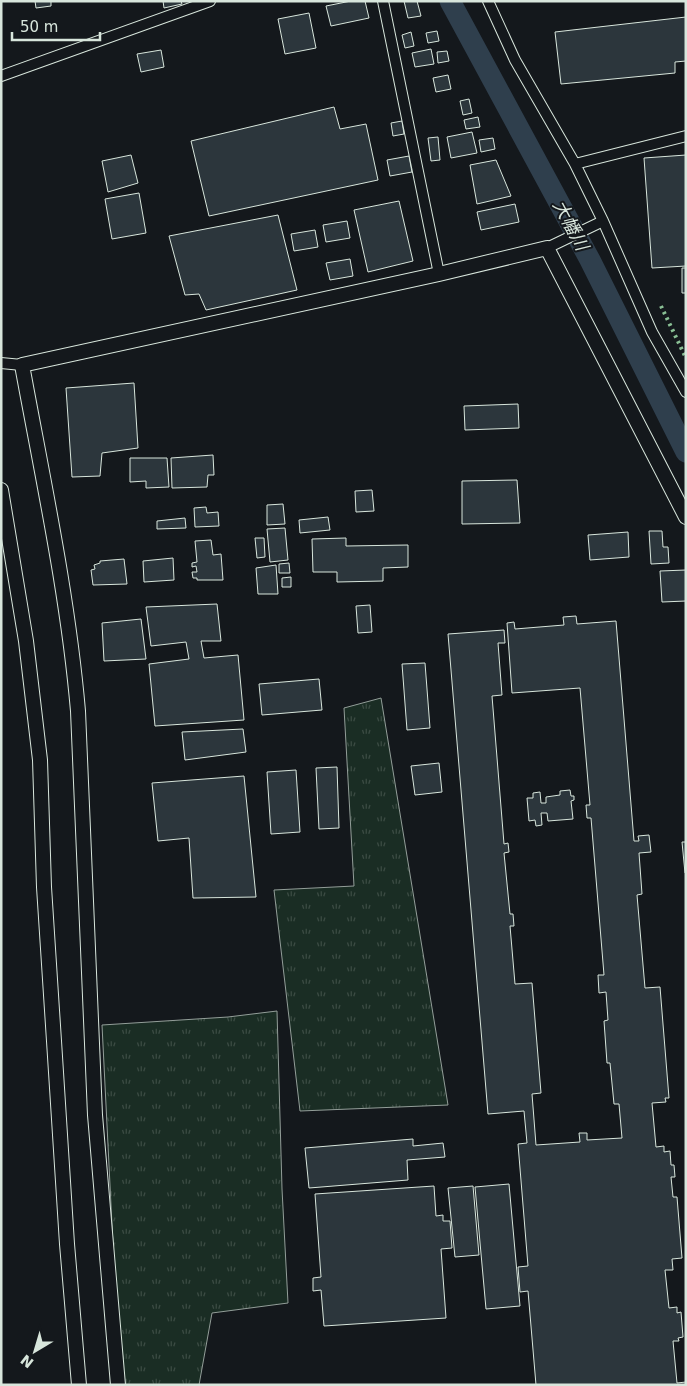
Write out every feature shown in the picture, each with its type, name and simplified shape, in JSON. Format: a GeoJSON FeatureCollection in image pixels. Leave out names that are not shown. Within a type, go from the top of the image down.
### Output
{"type":"FeatureCollection","features":[{"type":"Feature","properties":{"kind":"street"},"geometry":{"type":"LineString","coordinates":[[1,76],[210,1]]}},
{"type":"Feature","properties":{"kind":"street"},"geometry":{"type":"LineString","coordinates":[[382,1],[439,274]]}},
{"type":"Feature","properties":{"kind":"street"},"geometry":{"type":"LineString","coordinates":[[488,1],[515,60],[575,164],[652,332],[686,392]]}},
{"type":"Feature","properties":{"kind":"street"},"geometry":{"type":"LineString","coordinates":[[575,164],[686,136]]}},
{"type":"Feature","properties":{"kind":"street"},"geometry":{"type":"LineString","coordinates":[[1,363],[22,365],[439,274],[547,248],[602,221]]}},
{"type":"Feature","properties":{"kind":"street"},"geometry":{"type":"LineString","coordinates":[[547,248],[686,517]]}},
{"type":"Feature","properties":{"kind":"street"},"geometry":{"type":"LineString","coordinates":[[22,365],[68,622],[76,682],[95,1115],[118,1385]]}},
{"type":"Feature","properties":{"kind":"street"},"geometry":{"type":"LineString","coordinates":[[1,490],[26,641],[40,760],[44,887],[67,1244],[79,1385]]}},
{"type":"Feature","properties":{"kind":"green space"},"geometry":{"type":"Polygon","coordinates":[[[381,698],[448,1105],[300,1111],[274,890],[354,886],[344,708],[381,698]]]}},
{"type":"Feature","properties":{"kind":"green space"},"geometry":{"type":"Polygon","coordinates":[[[277,1011],[282,1189],[288,1303],[212,1313],[199,1385],[120,1385],[102,1025],[228,1017],[277,1011]]]}},
{"type":"Feature","properties":{"kind":"building"},"geometry":{"type":"Polygon","coordinates":[[[35,1],[51,1],[51,6],[36,8],[35,1]]]}},
{"type":"Feature","properties":{"kind":"building"},"geometry":{"type":"Polygon","coordinates":[[[163,1],[181,1],[182,4],[164,8],[163,1]]]}},
{"type":"Feature","properties":{"kind":"building"},"geometry":{"type":"Polygon","coordinates":[[[351,1],[365,1],[369,18],[331,26],[326,6],[351,1]]]}},
{"type":"Feature","properties":{"kind":"building"},"geometry":{"type":"Polygon","coordinates":[[[404,1],[417,1],[421,16],[408,18],[404,1]]]}},
{"type":"Feature","properties":{"kind":"building"},"geometry":{"type":"Polygon","coordinates":[[[309,13],[316,48],[285,54],[278,19],[309,13]]]}},
{"type":"Feature","properties":{"kind":"building"},"geometry":{"type":"Polygon","coordinates":[[[686,17],[686,61],[675,62],[675,73],[561,84],[555,32],[686,17]]]}},
{"type":"Feature","properties":{"kind":"building"},"geometry":{"type":"Polygon","coordinates":[[[437,31],[439,41],[428,43],[426,33],[437,31]]]}},
{"type":"Feature","properties":{"kind":"building"},"geometry":{"type":"Polygon","coordinates":[[[411,32],[414,46],[405,48],[402,35],[411,32]]]}},
{"type":"Feature","properties":{"kind":"building"},"geometry":{"type":"Polygon","coordinates":[[[431,49],[434,64],[415,67],[412,53],[431,49]]]}},
{"type":"Feature","properties":{"kind":"building"},"geometry":{"type":"Polygon","coordinates":[[[161,50],[164,67],[141,72],[137,54],[161,50]]]}},
{"type":"Feature","properties":{"kind":"building"},"geometry":{"type":"Polygon","coordinates":[[[447,51],[449,61],[438,63],[437,52],[447,51]]]}},
{"type":"Feature","properties":{"kind":"building"},"geometry":{"type":"Polygon","coordinates":[[[448,75],[451,89],[436,92],[433,78],[448,75]]]}},
{"type":"Feature","properties":{"kind":"building"},"geometry":{"type":"Polygon","coordinates":[[[469,99],[472,113],[463,115],[460,101],[469,99]]]}},
{"type":"Feature","properties":{"kind":"building"},"geometry":{"type":"Polygon","coordinates":[[[334,107],[340,129],[366,124],[378,180],[209,216],[191,141],[334,107]]]}},
{"type":"Feature","properties":{"kind":"building"},"geometry":{"type":"Polygon","coordinates":[[[478,117],[480,127],[466,129],[464,120],[478,117]]]}},
{"type":"Feature","properties":{"kind":"building"},"geometry":{"type":"Polygon","coordinates":[[[402,121],[404,134],[393,136],[391,123],[402,121]]]}},
{"type":"Feature","properties":{"kind":"building"},"geometry":{"type":"Polygon","coordinates":[[[472,132],[477,153],[451,158],[447,137],[472,132]]]}},
{"type":"Feature","properties":{"kind":"building"},"geometry":{"type":"Polygon","coordinates":[[[438,137],[440,160],[431,161],[428,138],[438,137]]]}},
{"type":"Feature","properties":{"kind":"building"},"geometry":{"type":"Polygon","coordinates":[[[493,138],[495,149],[481,152],[479,140],[493,138]]]}},
{"type":"Feature","properties":{"kind":"building"},"geometry":{"type":"Polygon","coordinates":[[[131,155],[138,183],[108,192],[102,161],[131,155]]]}},
{"type":"Feature","properties":{"kind":"building"},"geometry":{"type":"Polygon","coordinates":[[[686,155],[686,266],[652,268],[644,158],[686,155]]]}},
{"type":"Feature","properties":{"kind":"building"},"geometry":{"type":"Polygon","coordinates":[[[409,156],[412,172],[390,176],[387,160],[409,156]]]}},
{"type":"Feature","properties":{"kind":"building"},"geometry":{"type":"Polygon","coordinates":[[[496,160],[511,196],[477,204],[470,165],[496,160]]]}},
{"type":"Feature","properties":{"kind":"building"},"geometry":{"type":"Polygon","coordinates":[[[139,193],[146,233],[112,239],[105,199],[139,193]]]}},
{"type":"Feature","properties":{"kind":"building"},"geometry":{"type":"Polygon","coordinates":[[[399,201],[413,261],[368,272],[354,210],[399,201]]]}},
{"type":"Feature","properties":{"kind":"building"},"geometry":{"type":"Polygon","coordinates":[[[515,204],[519,222],[481,230],[477,212],[515,204]]]}},
{"type":"Feature","properties":{"kind":"building"},"geometry":{"type":"Polygon","coordinates":[[[278,215],[297,290],[206,310],[199,294],[185,295],[169,236],[278,215]]]}},
{"type":"Feature","properties":{"kind":"building"},"geometry":{"type":"Polygon","coordinates":[[[347,221],[350,238],[326,242],[323,225],[347,221]]]}},
{"type":"Feature","properties":{"kind":"building"},"geometry":{"type":"Polygon","coordinates":[[[315,230],[318,247],[294,251],[291,234],[315,230]]]}},
{"type":"Feature","properties":{"kind":"building"},"geometry":{"type":"Polygon","coordinates":[[[350,259],[353,276],[330,280],[326,263],[350,259]]]}},
{"type":"Feature","properties":{"kind":"building"},"geometry":{"type":"Polygon","coordinates":[[[682,268],[686,268],[686,293],[682,293],[682,268]]]}},
{"type":"Feature","properties":{"kind":"building"},"geometry":{"type":"Polygon","coordinates":[[[134,383],[138,448],[102,453],[100,476],[72,477],[66,388],[134,383]]]}},
{"type":"Feature","properties":{"kind":"building"},"geometry":{"type":"Polygon","coordinates":[[[518,404],[519,428],[465,430],[464,406],[518,404]]]}},
{"type":"Feature","properties":{"kind":"building"},"geometry":{"type":"Polygon","coordinates":[[[213,455],[214,475],[208,475],[207,487],[172,488],[171,458],[213,455]]]}},
{"type":"Feature","properties":{"kind":"building"},"geometry":{"type":"Polygon","coordinates":[[[130,458],[167,458],[169,487],[146,488],[146,481],[130,482],[130,458]]]}},
{"type":"Feature","properties":{"kind":"building"},"geometry":{"type":"Polygon","coordinates":[[[517,480],[520,523],[462,524],[462,481],[517,480]]]}},
{"type":"Feature","properties":{"kind":"building"},"geometry":{"type":"Polygon","coordinates":[[[372,490],[374,511],[356,512],[355,491],[372,490]]]}},
{"type":"Feature","properties":{"kind":"building"},"geometry":{"type":"Polygon","coordinates":[[[283,504],[285,524],[267,525],[267,505],[283,504]]]}},
{"type":"Feature","properties":{"kind":"building"},"geometry":{"type":"Polygon","coordinates":[[[206,507],[207,513],[218,512],[219,526],[195,527],[194,508],[206,507]]]}},
{"type":"Feature","properties":{"kind":"building"},"geometry":{"type":"Polygon","coordinates":[[[328,517],[330,530],[300,533],[299,520],[328,517]]]}},
{"type":"Feature","properties":{"kind":"building"},"geometry":{"type":"Polygon","coordinates":[[[185,518],[186,528],[157,529],[157,521],[185,518]]]}},
{"type":"Feature","properties":{"kind":"building"},"geometry":{"type":"Polygon","coordinates":[[[285,528],[288,560],[270,562],[267,529],[285,528]]]}},
{"type":"Feature","properties":{"kind":"building"},"geometry":{"type":"Polygon","coordinates":[[[649,531],[662,531],[663,547],[668,547],[669,563],[651,564],[649,531]]]}},
{"type":"Feature","properties":{"kind":"building"},"geometry":{"type":"Polygon","coordinates":[[[628,532],[629,557],[590,560],[588,535],[628,532]]]}},
{"type":"Feature","properties":{"kind":"building"},"geometry":{"type":"Polygon","coordinates":[[[255,538],[264,538],[265,557],[257,558],[255,538]]]}},
{"type":"Feature","properties":{"kind":"building"},"geometry":{"type":"Polygon","coordinates":[[[346,538],[346,546],[408,545],[408,567],[383,568],[383,581],[337,582],[337,572],[313,572],[312,539],[346,538]]]}},
{"type":"Feature","properties":{"kind":"building"},"geometry":{"type":"Polygon","coordinates":[[[211,540],[213,555],[221,554],[223,580],[197,580],[197,578],[193,578],[192,572],[197,572],[196,566],[192,567],[192,563],[197,562],[195,541],[211,540]]]}},
{"type":"Feature","properties":{"kind":"building"},"geometry":{"type":"Polygon","coordinates":[[[173,558],[174,580],[144,582],[143,561],[173,558]]]}},
{"type":"Feature","properties":{"kind":"building"},"geometry":{"type":"Polygon","coordinates":[[[124,559],[127,584],[93,585],[91,570],[95,569],[94,565],[100,563],[100,561],[124,559]]]}},
{"type":"Feature","properties":{"kind":"building"},"geometry":{"type":"Polygon","coordinates":[[[289,563],[290,573],[279,573],[279,564],[289,563]]]}},
{"type":"Feature","properties":{"kind":"building"},"geometry":{"type":"Polygon","coordinates":[[[276,565],[278,594],[258,594],[256,568],[276,565]]]}},
{"type":"Feature","properties":{"kind":"building"},"geometry":{"type":"Polygon","coordinates":[[[686,570],[686,601],[662,602],[660,571],[686,570]]]}},
{"type":"Feature","properties":{"kind":"building"},"geometry":{"type":"Polygon","coordinates":[[[291,577],[291,587],[282,587],[282,578],[291,577]]]}},
{"type":"Feature","properties":{"kind":"building"},"geometry":{"type":"Polygon","coordinates":[[[217,604],[221,641],[201,641],[204,658],[238,655],[244,720],[155,726],[149,664],[189,659],[186,642],[151,646],[146,607],[217,604]]]}},
{"type":"Feature","properties":{"kind":"building"},"geometry":{"type":"Polygon","coordinates":[[[370,605],[372,632],[358,633],[356,606],[370,605]]]}},
{"type":"Feature","properties":{"kind":"building"},"geometry":{"type":"Polygon","coordinates":[[[576,616],[577,624],[616,621],[634,841],[639,841],[638,836],[649,835],[651,852],[639,853],[642,894],[637,895],[645,988],[660,987],[669,1098],[665,1098],[666,1102],[652,1103],[656,1147],[664,1146],[664,1152],[670,1151],[671,1165],[674,1165],[675,1177],[671,1177],[673,1197],[677,1197],[682,1258],[672,1259],[673,1270],[665,1270],[669,1308],[677,1307],[677,1313],[681,1312],[683,1337],[678,1338],[679,1341],[673,1341],[677,1383],[686,1382],[686,1385],[536,1385],[528,1291],[520,1292],[518,1267],[528,1266],[518,1144],[527,1143],[524,1111],[488,1114],[448,634],[504,630],[505,643],[498,643],[502,695],[492,696],[504,844],[508,843],[509,852],[504,853],[510,914],[513,914],[514,926],[510,926],[515,984],[532,983],[541,1093],[532,1094],[536,1145],[580,1142],[579,1133],[587,1133],[587,1140],[622,1138],[619,1104],[614,1104],[610,1063],[607,1063],[604,1021],[608,1020],[606,992],[599,993],[598,975],[604,975],[591,818],[587,818],[586,805],[590,805],[580,688],[512,693],[507,623],[514,622],[515,629],[564,625],[563,617],[576,616]]]}},
{"type":"Feature","properties":{"kind":"building"},"geometry":{"type":"Polygon","coordinates":[[[141,619],[146,659],[104,661],[102,623],[141,619]]]}},
{"type":"Feature","properties":{"kind":"building"},"geometry":{"type":"Polygon","coordinates":[[[425,663],[430,728],[407,730],[402,664],[425,663]]]}},
{"type":"Feature","properties":{"kind":"building"},"geometry":{"type":"Polygon","coordinates":[[[319,679],[322,710],[262,715],[259,684],[319,679]]]}},
{"type":"Feature","properties":{"kind":"building"},"geometry":{"type":"Polygon","coordinates":[[[243,729],[246,752],[185,760],[182,732],[243,729]]]}},
{"type":"Feature","properties":{"kind":"building"},"geometry":{"type":"Polygon","coordinates":[[[439,763],[442,792],[415,795],[411,766],[439,763]]]}},
{"type":"Feature","properties":{"kind":"building"},"geometry":{"type":"Polygon","coordinates":[[[337,767],[339,828],[319,829],[316,768],[337,767]]]}},
{"type":"Feature","properties":{"kind":"building"},"geometry":{"type":"Polygon","coordinates":[[[296,770],[300,832],[271,834],[267,772],[296,770]]]}},
{"type":"Feature","properties":{"kind":"building"},"geometry":{"type":"Polygon","coordinates":[[[244,776],[256,897],[193,898],[189,838],[158,841],[152,783],[244,776]]]}},
{"type":"Feature","properties":{"kind":"building"},"geometry":{"type":"Polygon","coordinates":[[[570,790],[571,796],[574,796],[574,800],[571,801],[573,819],[548,821],[547,813],[541,813],[542,825],[536,826],[535,820],[529,821],[527,798],[533,798],[533,793],[540,792],[541,803],[546,803],[546,797],[560,795],[560,791],[570,790]]]}},
{"type":"Feature","properties":{"kind":"building"},"geometry":{"type":"Polygon","coordinates":[[[682,842],[686,842],[686,873],[685,873],[682,842]]]}},
{"type":"Feature","properties":{"kind":"building"},"geometry":{"type":"Polygon","coordinates":[[[413,1139],[413,1146],[443,1143],[445,1157],[407,1160],[408,1180],[309,1188],[305,1148],[413,1139]]]}},
{"type":"Feature","properties":{"kind":"building"},"geometry":{"type":"Polygon","coordinates":[[[509,1184],[520,1306],[486,1309],[475,1187],[509,1184]]]}},
{"type":"Feature","properties":{"kind":"building"},"geometry":{"type":"Polygon","coordinates":[[[434,1186],[436,1216],[443,1215],[443,1221],[450,1221],[452,1248],[441,1249],[446,1318],[324,1326],[321,1290],[313,1291],[313,1278],[321,1277],[315,1194],[434,1186]]]}},
{"type":"Feature","properties":{"kind":"building"},"geometry":{"type":"Polygon","coordinates":[[[473,1186],[479,1255],[455,1257],[448,1188],[473,1186]]]}},
{"type":"Feature","properties":{"kind":"waterway","name":"大幡川"},"geometry":{"type":"LineString","coordinates":[[450,1],[590,260],[686,452]]}},
{"type":"Feature","properties":{"kind":"hedge"},"geometry":{"type":"LineString","coordinates":[[661,306],[686,358]]}}]}
